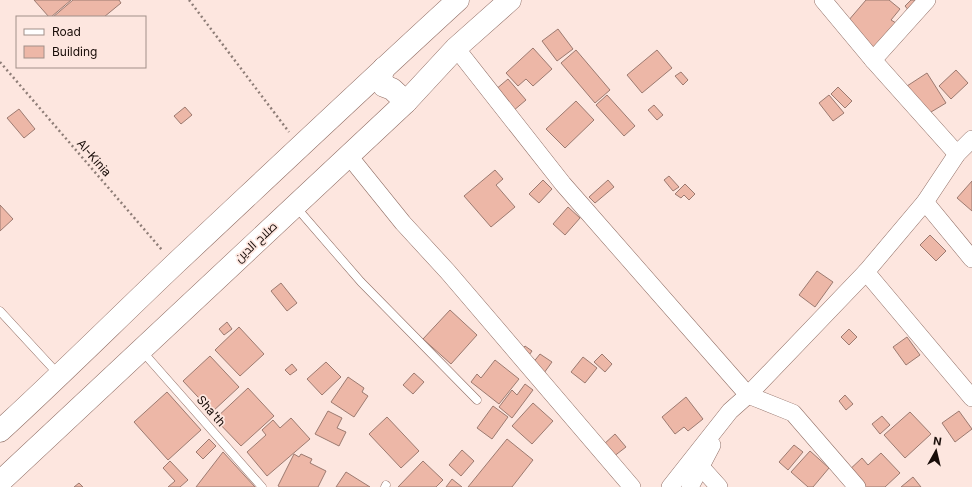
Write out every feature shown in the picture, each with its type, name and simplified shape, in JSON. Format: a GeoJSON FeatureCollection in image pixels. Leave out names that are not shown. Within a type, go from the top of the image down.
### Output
{"type":"FeatureCollection","features":[{"type":"Feature","properties":{"kind":"highway"},"geometry":{"type":"LineString","coordinates":[[0,431],[300,147],[458,0]]}},
{"type":"Feature","properties":{"kind":"highway","name":"صلاح الدين"},"geometry":{"type":"LineString","coordinates":[[0,482],[406,102],[456,48],[510,0]]}},
{"type":"Feature","properties":{"kind":"highway"},"geometry":{"type":"LineString","coordinates":[[384,68],[381,76],[384,86],[392,89],[406,102]]}},
{"type":"Feature","properties":{"kind":"street"},"geometry":{"type":"LineString","coordinates":[[823,0],[873,60],[957,154]]}},
{"type":"Feature","properties":{"kind":"street"},"geometry":{"type":"LineString","coordinates":[[873,60],[927,0]]}},
{"type":"Feature","properties":{"kind":"street"},"geometry":{"type":"LineString","coordinates":[[456,48],[563,184],[748,395],[793,413],[857,487]]}},
{"type":"Feature","properties":{"kind":"street"},"geometry":{"type":"LineString","coordinates":[[670,487],[730,411],[748,395],[866,272],[925,202],[957,154],[972,140]]}},
{"type":"Feature","properties":{"kind":"street"},"geometry":{"type":"LineString","coordinates":[[348,156],[403,223],[448,272],[632,487]]}},
{"type":"Feature","properties":{"kind":"street"},"geometry":{"type":"LineString","coordinates":[[925,202],[972,259]]}},
{"type":"Feature","properties":{"kind":"street"},"geometry":{"type":"LineString","coordinates":[[866,272],[972,398]]}},
{"type":"Feature","properties":{"kind":"street"},"geometry":{"type":"LineString","coordinates":[[690,487],[730,411]]}},
{"type":"Feature","properties":{"kind":"street"},"geometry":{"type":"LineString","coordinates":[[701,467],[719,487]]}},
{"type":"Feature","properties":{"kind":"lane"},"geometry":{"type":"LineString","coordinates":[[295,206],[361,282],[477,400]]}},
{"type":"Feature","properties":{"kind":"lane"},"geometry":{"type":"LineString","coordinates":[[0,311],[59,376]]}},
{"type":"Feature","properties":{"kind":"lane","name":"Sha'th"},"geometry":{"type":"LineString","coordinates":[[142,350],[262,487]]}},
{"type":"Feature","properties":{"kind":"path"},"geometry":{"type":"LineString","coordinates":[[189,0],[300,147]]}},
{"type":"Feature","properties":{"kind":"path","name":"Al-Kinia"},"geometry":{"type":"LineString","coordinates":[[0,62],[175,265]]}},
{"type":"Feature","properties":{"kind":"building"},"geometry":{"type":"Polygon","coordinates":[[[34,0],[71,0],[52,16],[48,16],[34,0]]]}},
{"type":"Feature","properties":{"kind":"building"},"geometry":{"type":"Polygon","coordinates":[[[73,0],[119,0],[121,3],[105,16],[54,16],[73,0]]]}},
{"type":"Feature","properties":{"kind":"building"},"geometry":{"type":"Polygon","coordinates":[[[866,0],[889,0],[900,9],[891,20],[896,23],[873,50],[848,21],[866,0]]]}},
{"type":"Feature","properties":{"kind":"building"},"geometry":{"type":"Polygon","coordinates":[[[911,0],[918,0],[910,12],[905,6],[911,0]]]}},
{"type":"Feature","properties":{"kind":"building"},"geometry":{"type":"Polygon","coordinates":[[[558,29],[573,49],[557,61],[542,41],[558,29]]]}},
{"type":"Feature","properties":{"kind":"building"},"geometry":{"type":"Polygon","coordinates":[[[533,48],[552,69],[533,86],[526,79],[518,86],[506,73],[533,48]]]}},
{"type":"Feature","properties":{"kind":"building"},"geometry":{"type":"Polygon","coordinates":[[[576,50],[610,90],[595,103],[561,63],[576,50]]]}},
{"type":"Feature","properties":{"kind":"building"},"geometry":{"type":"Polygon","coordinates":[[[657,50],[672,68],[642,93],[627,75],[657,50]]]}},
{"type":"Feature","properties":{"kind":"building"},"geometry":{"type":"Polygon","coordinates":[[[956,70],[968,83],[951,99],[939,86],[956,70]]]}},
{"type":"Feature","properties":{"kind":"building"},"geometry":{"type":"Polygon","coordinates":[[[681,72],[688,80],[683,85],[675,76],[681,72]]]}},
{"type":"Feature","properties":{"kind":"building"},"geometry":{"type":"Polygon","coordinates":[[[927,73],[946,103],[926,115],[907,86],[927,73]]]}},
{"type":"Feature","properties":{"kind":"building"},"geometry":{"type":"Polygon","coordinates":[[[508,79],[526,100],[513,111],[495,90],[508,79]]]}},
{"type":"Feature","properties":{"kind":"building"},"geometry":{"type":"Polygon","coordinates":[[[838,87],[852,101],[845,108],[831,94],[838,87]]]}},
{"type":"Feature","properties":{"kind":"building"},"geometry":{"type":"Polygon","coordinates":[[[607,95],[635,126],[624,136],[596,105],[607,95]]]}},
{"type":"Feature","properties":{"kind":"building"},"geometry":{"type":"Polygon","coordinates":[[[829,95],[844,113],[833,121],[819,103],[829,95]]]}},
{"type":"Feature","properties":{"kind":"building"},"geometry":{"type":"Polygon","coordinates":[[[576,101],[594,120],[565,148],[546,129],[576,101]]]}},
{"type":"Feature","properties":{"kind":"building"},"geometry":{"type":"Polygon","coordinates":[[[654,105],[663,115],[657,120],[648,110],[654,105]]]}},
{"type":"Feature","properties":{"kind":"building"},"geometry":{"type":"Polygon","coordinates":[[[185,107],[192,115],[181,124],[174,116],[185,107]]]}},
{"type":"Feature","properties":{"kind":"building"},"geometry":{"type":"Polygon","coordinates":[[[19,109],[35,129],[24,138],[7,118],[19,109]]]}},
{"type":"Feature","properties":{"kind":"building"},"geometry":{"type":"Polygon","coordinates":[[[495,170],[503,179],[496,185],[515,207],[491,227],[464,196],[495,170]]]}},
{"type":"Feature","properties":{"kind":"building"},"geometry":{"type":"Polygon","coordinates":[[[669,176],[679,187],[673,191],[664,180],[669,176]]]}},
{"type":"Feature","properties":{"kind":"building"},"geometry":{"type":"Polygon","coordinates":[[[543,180],[552,189],[539,203],[529,194],[543,180]]]}},
{"type":"Feature","properties":{"kind":"building"},"geometry":{"type":"Polygon","coordinates":[[[608,180],[614,187],[595,203],[589,197],[608,180]]]}},
{"type":"Feature","properties":{"kind":"building"},"geometry":{"type":"Polygon","coordinates":[[[972,181],[972,211],[957,198],[972,181]]]}},
{"type":"Feature","properties":{"kind":"building"},"geometry":{"type":"Polygon","coordinates":[[[685,184],[695,194],[689,200],[684,195],[681,198],[675,194],[685,184]]]}},
{"type":"Feature","properties":{"kind":"building"},"geometry":{"type":"Polygon","coordinates":[[[0,205],[13,219],[0,231],[0,205]]]}},
{"type":"Feature","properties":{"kind":"building"},"geometry":{"type":"Polygon","coordinates":[[[568,207],[580,218],[565,235],[553,224],[568,207]]]}},
{"type":"Feature","properties":{"kind":"building"},"geometry":{"type":"Polygon","coordinates":[[[930,235],[946,251],[936,261],[920,245],[930,235]]]}},
{"type":"Feature","properties":{"kind":"building"},"geometry":{"type":"Polygon","coordinates":[[[817,271],[833,282],[815,307],[799,295],[817,271]]]}},
{"type":"Feature","properties":{"kind":"building"},"geometry":{"type":"Polygon","coordinates":[[[281,283],[297,303],[287,311],[271,291],[281,283]]]}},
{"type":"Feature","properties":{"kind":"building"},"geometry":{"type":"Polygon","coordinates":[[[450,310],[477,335],[451,364],[423,339],[450,310]]]}},
{"type":"Feature","properties":{"kind":"building"},"geometry":{"type":"Polygon","coordinates":[[[227,322],[232,329],[224,335],[219,329],[227,322]]]}},
{"type":"Feature","properties":{"kind":"building"},"geometry":{"type":"Polygon","coordinates":[[[239,327],[264,354],[240,376],[215,350],[239,327]]]}},
{"type":"Feature","properties":{"kind":"building"},"geometry":{"type":"Polygon","coordinates":[[[849,329],[857,337],[849,345],[841,337],[849,329]]]}},
{"type":"Feature","properties":{"kind":"building"},"geometry":{"type":"Polygon","coordinates":[[[907,337],[920,355],[906,365],[893,347],[907,337]]]}},
{"type":"Feature","properties":{"kind":"building"},"geometry":{"type":"Polygon","coordinates":[[[525,346],[532,351],[527,358],[520,352],[525,346]]]}},
{"type":"Feature","properties":{"kind":"building"},"geometry":{"type":"Polygon","coordinates":[[[540,354],[552,362],[544,373],[532,364],[540,354]]]}},
{"type":"Feature","properties":{"kind":"building"},"geometry":{"type":"Polygon","coordinates":[[[602,354],[612,364],[605,372],[594,362],[602,354]]]}},
{"type":"Feature","properties":{"kind":"building"},"geometry":{"type":"Polygon","coordinates":[[[210,356],[239,387],[212,412],[183,381],[210,356]]]}},
{"type":"Feature","properties":{"kind":"building"},"geometry":{"type":"Polygon","coordinates":[[[583,357],[597,368],[585,383],[571,372],[583,357]]]}},
{"type":"Feature","properties":{"kind":"building"},"geometry":{"type":"Polygon","coordinates":[[[495,360],[519,379],[499,404],[471,382],[477,374],[481,378],[495,360]]]}},
{"type":"Feature","properties":{"kind":"building"},"geometry":{"type":"Polygon","coordinates":[[[326,362],[341,377],[322,395],[307,379],[326,362]]]}},
{"type":"Feature","properties":{"kind":"building"},"geometry":{"type":"Polygon","coordinates":[[[292,364],[297,370],[290,375],[285,370],[292,364]]]}},
{"type":"Feature","properties":{"kind":"building"},"geometry":{"type":"Polygon","coordinates":[[[414,373],[424,382],[413,394],[403,385],[414,373]]]}},
{"type":"Feature","properties":{"kind":"building"},"geometry":{"type":"Polygon","coordinates":[[[348,377],[364,388],[362,392],[368,396],[354,417],[331,402],[348,377]]]}},
{"type":"Feature","properties":{"kind":"building"},"geometry":{"type":"Polygon","coordinates":[[[525,384],[533,390],[512,418],[499,407],[512,390],[517,395],[525,384]]]}},
{"type":"Feature","properties":{"kind":"building"},"geometry":{"type":"Polygon","coordinates":[[[248,388],[274,416],[241,446],[215,419],[248,388]]]}},
{"type":"Feature","properties":{"kind":"building"},"geometry":{"type":"Polygon","coordinates":[[[167,392],[201,430],[168,460],[134,422],[167,392]]]}},
{"type":"Feature","properties":{"kind":"building"},"geometry":{"type":"Polygon","coordinates":[[[845,395],[853,404],[846,410],[839,401],[845,395]]]}},
{"type":"Feature","properties":{"kind":"building"},"geometry":{"type":"Polygon","coordinates":[[[686,397],[703,419],[688,431],[684,427],[675,434],[662,417],[686,397]]]}},
{"type":"Feature","properties":{"kind":"building"},"geometry":{"type":"Polygon","coordinates":[[[533,403],[553,421],[532,444],[512,426],[533,403]]]}},
{"type":"Feature","properties":{"kind":"building"},"geometry":{"type":"Polygon","coordinates":[[[493,406],[508,417],[492,439],[477,428],[493,406]]]}},
{"type":"Feature","properties":{"kind":"building"},"geometry":{"type":"Polygon","coordinates":[[[328,411],[342,418],[337,428],[346,432],[339,446],[315,434],[328,411]]]}},
{"type":"Feature","properties":{"kind":"building"},"geometry":{"type":"Polygon","coordinates":[[[959,411],[972,429],[955,442],[942,423],[959,411]]]}},
{"type":"Feature","properties":{"kind":"building"},"geometry":{"type":"Polygon","coordinates":[[[910,412],[931,434],[905,458],[884,435],[910,412]]]}},
{"type":"Feature","properties":{"kind":"building"},"geometry":{"type":"Polygon","coordinates":[[[882,416],[890,425],[880,434],[872,424],[882,416]]]}},
{"type":"Feature","properties":{"kind":"building"},"geometry":{"type":"Polygon","coordinates":[[[387,417],[419,451],[401,468],[369,434],[387,417]]]}},
{"type":"Feature","properties":{"kind":"building"},"geometry":{"type":"Polygon","coordinates":[[[291,418],[310,439],[267,476],[247,452],[266,435],[262,430],[273,420],[280,428],[291,418]]]}},
{"type":"Feature","properties":{"kind":"building"},"geometry":{"type":"Polygon","coordinates":[[[615,434],[626,447],[613,457],[603,445],[615,434]]]}},
{"type":"Feature","properties":{"kind":"building"},"geometry":{"type":"Polygon","coordinates":[[[209,439],[216,446],[203,459],[196,452],[209,439]]]}},
{"type":"Feature","properties":{"kind":"building"},"geometry":{"type":"Polygon","coordinates":[[[507,439],[533,460],[512,487],[468,487],[507,439]]]}},
{"type":"Feature","properties":{"kind":"building"},"geometry":{"type":"Polygon","coordinates":[[[794,445],[803,452],[788,470],[779,462],[794,445]]]}},
{"type":"Feature","properties":{"kind":"building"},"geometry":{"type":"Polygon","coordinates":[[[462,450],[474,461],[461,476],[449,465],[462,450]]]}},
{"type":"Feature","properties":{"kind":"building"},"geometry":{"type":"Polygon","coordinates":[[[810,451],[829,468],[813,487],[808,487],[791,472],[810,451]]]}},
{"type":"Feature","properties":{"kind":"building"},"geometry":{"type":"Polygon","coordinates":[[[223,452],[255,487],[196,487],[223,452]]]}},
{"type":"Feature","properties":{"kind":"building"},"geometry":{"type":"Polygon","coordinates":[[[881,453],[900,473],[885,487],[862,487],[847,472],[862,458],[868,465],[881,453]]]}},
{"type":"Feature","properties":{"kind":"building"},"geometry":{"type":"Polygon","coordinates":[[[294,454],[299,457],[301,454],[312,459],[310,463],[326,471],[318,487],[278,486],[294,454]]]}},
{"type":"Feature","properties":{"kind":"building"},"geometry":{"type":"Polygon","coordinates":[[[170,461],[188,480],[180,487],[168,487],[175,481],[163,468],[170,461]]]}},
{"type":"Feature","properties":{"kind":"building"},"geometry":{"type":"Polygon","coordinates":[[[423,461],[443,480],[436,487],[398,487],[423,461]]]}},
{"type":"Feature","properties":{"kind":"building"},"geometry":{"type":"Polygon","coordinates":[[[346,472],[370,487],[336,487],[346,472]]]}},
{"type":"Feature","properties":{"kind":"building"},"geometry":{"type":"Polygon","coordinates":[[[913,477],[921,487],[901,487],[913,477]]]}},
{"type":"Feature","properties":{"kind":"building"},"geometry":{"type":"Polygon","coordinates":[[[452,479],[462,487],[446,487],[452,479]]]}},
{"type":"Feature","properties":{"kind":"building"},"geometry":{"type":"Polygon","coordinates":[[[79,483],[83,487],[74,487],[79,483]]]}}]}
